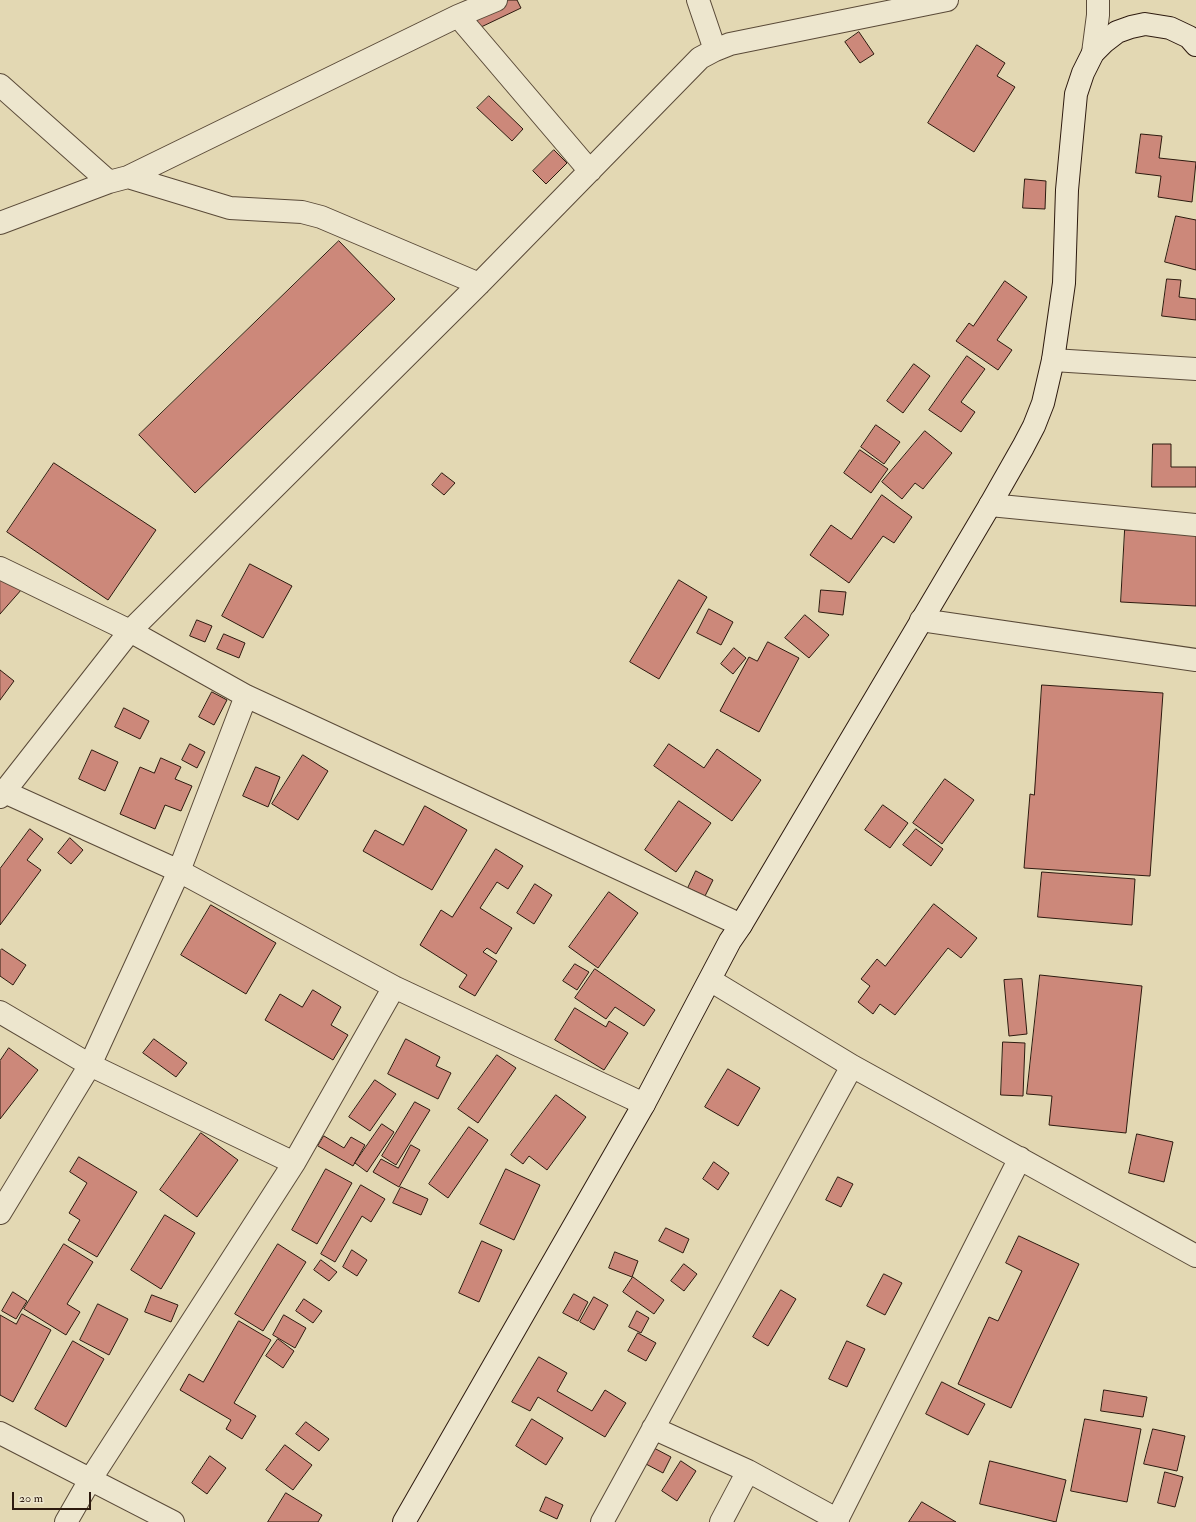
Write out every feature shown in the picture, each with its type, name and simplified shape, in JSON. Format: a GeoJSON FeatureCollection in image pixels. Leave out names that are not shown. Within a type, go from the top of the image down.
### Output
{"type":"FeatureCollection","features":[{"type":"Feature","properties":{"kind":"street"},"geometry":{"type":"LineString","coordinates":[[0,223],[118,179],[458,16],[496,0]]}},
{"type":"Feature","properties":{"kind":"street"},"geometry":{"type":"LineString","coordinates":[[698,0],[715,50]]}},
{"type":"Feature","properties":{"kind":"street"},"geometry":{"type":"LineString","coordinates":[[644,1104],[394,987],[179,870],[2,793],[130,631],[479,284],[700,58],[730,44],[947,0]]}},
{"type":"Feature","properties":{"kind":"street"},"geometry":{"type":"LineString","coordinates":[[404,1522],[644,1104],[730,941],[741,925],[990,505],[1034,426],[1043,403],[1053,360],[1064,283],[1067,190],[1076,94],[1092,53],[1098,15],[1098,0]]}},
{"type":"Feature","properties":{"kind":"street"},"geometry":{"type":"LineString","coordinates":[[458,16],[590,171]]}},
{"type":"Feature","properties":{"kind":"street"},"geometry":{"type":"LineString","coordinates":[[1092,53],[1117,32],[1145,24],[1170,28],[1188,37],[1196,45]]}},
{"type":"Feature","properties":{"kind":"street"},"geometry":{"type":"LineString","coordinates":[[0,85],[118,179],[230,208],[302,212],[321,217],[479,284]]}},
{"type":"Feature","properties":{"kind":"street"},"geometry":{"type":"LineString","coordinates":[[1053,360],[1196,369]]}},
{"type":"Feature","properties":{"kind":"street"},"geometry":{"type":"LineString","coordinates":[[990,505],[1196,525]]}},
{"type":"Feature","properties":{"kind":"street"},"geometry":{"type":"LineString","coordinates":[[0,568],[130,631],[246,696],[741,925]]}},
{"type":"Feature","properties":{"kind":"street"},"geometry":{"type":"LineString","coordinates":[[921,620],[1196,660]]}},
{"type":"Feature","properties":{"kind":"street"},"geometry":{"type":"LineString","coordinates":[[0,1213],[90,1065],[179,870],[246,696]]}},
{"type":"Feature","properties":{"kind":"street"},"geometry":{"type":"LineString","coordinates":[[710,980],[852,1066],[1196,1256]]}},
{"type":"Feature","properties":{"kind":"street"},"geometry":{"type":"LineString","coordinates":[[66,1522],[90,1480],[294,1163],[394,987]]}},
{"type":"Feature","properties":{"kind":"street"},"geometry":{"type":"LineString","coordinates":[[0,1012],[90,1065],[294,1163]]}},
{"type":"Feature","properties":{"kind":"street"},"geometry":{"type":"LineString","coordinates":[[602,1522],[652,1428],[852,1066]]}},
{"type":"Feature","properties":{"kind":"street"},"geometry":{"type":"LineString","coordinates":[[652,1428],[748,1472],[837,1521],[1020,1158]]}},
{"type":"Feature","properties":{"kind":"street"},"geometry":{"type":"LineString","coordinates":[[0,1433],[173,1522]]}},
{"type":"Feature","properties":{"kind":"street"},"geometry":{"type":"LineString","coordinates":[[721,1522],[748,1472]]}},
{"type":"Feature","properties":{"kind":"building"},"geometry":{"type":"Polygon","coordinates":[[[504,0],[517,0],[521,8],[479,28],[473,14],[504,0]]]}},
{"type":"Feature","properties":{"kind":"building"},"geometry":{"type":"Polygon","coordinates":[[[859,32],[874,54],[860,63],[845,42],[859,32]]]}},
{"type":"Feature","properties":{"kind":"building"},"geometry":{"type":"Polygon","coordinates":[[[977,45],[1005,63],[997,76],[1015,87],[974,152],[928,123],[977,45]]]}},
{"type":"Feature","properties":{"kind":"building"},"geometry":{"type":"Polygon","coordinates":[[[489,96],[523,129],[512,141],[477,108],[489,96]]]}},
{"type":"Feature","properties":{"kind":"building"},"geometry":{"type":"Polygon","coordinates":[[[1141,134],[1162,136],[1159,158],[1196,162],[1192,202],[1158,197],[1161,176],[1136,173],[1141,134]]]}},
{"type":"Feature","properties":{"kind":"building"},"geometry":{"type":"Polygon","coordinates":[[[554,150],[567,163],[546,184],[533,171],[554,150]]]}},
{"type":"Feature","properties":{"kind":"building"},"geometry":{"type":"Polygon","coordinates":[[[1025,179],[1046,181],[1045,209],[1023,208],[1025,179]]]}},
{"type":"Feature","properties":{"kind":"building"},"geometry":{"type":"Polygon","coordinates":[[[1176,216],[1196,220],[1196,270],[1165,262],[1176,216]]]}},
{"type":"Feature","properties":{"kind":"building"},"geometry":{"type":"Polygon","coordinates":[[[339,241],[395,299],[195,493],[139,435],[339,241]]]}},
{"type":"Feature","properties":{"kind":"building"},"geometry":{"type":"Polygon","coordinates":[[[1167,279],[1181,280],[1179,297],[1196,299],[1196,320],[1162,316],[1167,279]]]}},
{"type":"Feature","properties":{"kind":"building"},"geometry":{"type":"Polygon","coordinates":[[[1005,281],[1027,297],[997,340],[1012,350],[998,370],[956,341],[969,323],[973,326],[1005,281]]]}},
{"type":"Feature","properties":{"kind":"building"},"geometry":{"type":"Polygon","coordinates":[[[967,356],[985,369],[961,402],[975,412],[961,432],[929,410],[967,356]]]}},
{"type":"Feature","properties":{"kind":"building"},"geometry":{"type":"Polygon","coordinates":[[[914,364],[930,376],[903,413],[887,401],[914,364]]]}},
{"type":"Feature","properties":{"kind":"building"},"geometry":{"type":"Polygon","coordinates":[[[876,425],[900,442],[884,464],[861,447],[876,425]]]}},
{"type":"Feature","properties":{"kind":"building"},"geometry":{"type":"Polygon","coordinates":[[[925,431],[952,453],[923,489],[915,483],[902,499],[882,482],[925,431]]]}},
{"type":"Feature","properties":{"kind":"building"},"geometry":{"type":"Polygon","coordinates":[[[1153,444],[1171,444],[1171,467],[1196,467],[1196,487],[1152,487],[1153,444]]]}},
{"type":"Feature","properties":{"kind":"building"},"geometry":{"type":"Polygon","coordinates":[[[860,450],[888,469],[871,493],[844,473],[860,450]]]}},
{"type":"Feature","properties":{"kind":"building"},"geometry":{"type":"Polygon","coordinates":[[[54,463],[156,530],[108,600],[7,532],[54,463]]]}},
{"type":"Feature","properties":{"kind":"building"},"geometry":{"type":"Polygon","coordinates":[[[442,473],[455,483],[444,495],[432,485],[442,473]]]}},
{"type":"Feature","properties":{"kind":"building"},"geometry":{"type":"Polygon","coordinates":[[[882,495],[912,517],[894,543],[883,536],[849,583],[810,555],[831,525],[851,539],[882,495]]]}},
{"type":"Feature","properties":{"kind":"building"},"geometry":{"type":"Polygon","coordinates":[[[1125,530],[1196,534],[1196,606],[1121,602],[1125,530]]]}},
{"type":"Feature","properties":{"kind":"building"},"geometry":{"type":"Polygon","coordinates":[[[250,564],[292,586],[263,638],[222,616],[250,564]]]}},
{"type":"Feature","properties":{"kind":"building"},"geometry":{"type":"Polygon","coordinates":[[[0,578],[22,589],[0,614],[0,578]]]}},
{"type":"Feature","properties":{"kind":"building"},"geometry":{"type":"Polygon","coordinates":[[[679,580],[707,597],[659,679],[630,662],[679,580]]]}},
{"type":"Feature","properties":{"kind":"building"},"geometry":{"type":"Polygon","coordinates":[[[821,590],[846,592],[843,615],[819,612],[821,590]]]}},
{"type":"Feature","properties":{"kind":"building"},"geometry":{"type":"Polygon","coordinates":[[[709,609],[733,622],[721,645],[697,633],[709,609]]]}},
{"type":"Feature","properties":{"kind":"building"},"geometry":{"type":"Polygon","coordinates":[[[805,615],[829,635],[809,658],[785,638],[805,615]]]}},
{"type":"Feature","properties":{"kind":"building"},"geometry":{"type":"Polygon","coordinates":[[[197,620],[212,626],[205,642],[190,636],[197,620]]]}},
{"type":"Feature","properties":{"kind":"building"},"geometry":{"type":"Polygon","coordinates":[[[224,634],[245,643],[239,658],[217,649],[224,634]]]}},
{"type":"Feature","properties":{"kind":"building"},"geometry":{"type":"Polygon","coordinates":[[[768,642],[799,658],[759,732],[720,711],[749,657],[757,661],[768,642]]]}},
{"type":"Feature","properties":{"kind":"building"},"geometry":{"type":"Polygon","coordinates":[[[734,648],[746,658],[733,674],[721,664],[734,648]]]}},
{"type":"Feature","properties":{"kind":"building"},"geometry":{"type":"Polygon","coordinates":[[[0,670],[14,681],[0,700],[0,670]]]}},
{"type":"Feature","properties":{"kind":"building"},"geometry":{"type":"Polygon","coordinates":[[[1042,685],[1163,693],[1150,876],[1024,868],[1030,794],[1034,795],[1042,685]]]}},
{"type":"Feature","properties":{"kind":"building"},"geometry":{"type":"Polygon","coordinates":[[[212,692],[227,700],[214,725],[199,717],[212,692]]]}},
{"type":"Feature","properties":{"kind":"building"},"geometry":{"type":"Polygon","coordinates":[[[124,708],[149,721],[140,739],[115,727],[124,708]]]}},
{"type":"Feature","properties":{"kind":"building"},"geometry":{"type":"Polygon","coordinates":[[[190,744],[205,752],[197,768],[182,760],[190,744]]]}},
{"type":"Feature","properties":{"kind":"building"},"geometry":{"type":"Polygon","coordinates":[[[669,744],[704,768],[717,749],[761,780],[732,821],[654,766],[669,744]]]}},
{"type":"Feature","properties":{"kind":"building"},"geometry":{"type":"Polygon","coordinates":[[[92,750],[118,762],[105,791],[79,779],[92,750]]]}},
{"type":"Feature","properties":{"kind":"building"},"geometry":{"type":"Polygon","coordinates":[[[303,755],[328,771],[298,820],[272,804],[303,755]]]}},
{"type":"Feature","properties":{"kind":"building"},"geometry":{"type":"Polygon","coordinates":[[[161,758],[181,767],[175,779],[192,786],[181,811],[165,805],[155,829],[120,814],[140,767],[154,773],[161,758]]]}},
{"type":"Feature","properties":{"kind":"building"},"geometry":{"type":"Polygon","coordinates":[[[256,767],[280,777],[268,807],[243,796],[256,767]]]}},
{"type":"Feature","properties":{"kind":"building"},"geometry":{"type":"Polygon","coordinates":[[[945,779],[974,800],[942,844],[913,823],[945,779]]]}},
{"type":"Feature","properties":{"kind":"building"},"geometry":{"type":"Polygon","coordinates":[[[679,801],[711,823],[676,872],[645,850],[679,801]]]}},
{"type":"Feature","properties":{"kind":"building"},"geometry":{"type":"Polygon","coordinates":[[[883,805],[908,823],[890,848],[865,830],[883,805]]]}},
{"type":"Feature","properties":{"kind":"building"},"geometry":{"type":"Polygon","coordinates":[[[425,806],[467,830],[432,890],[363,851],[375,830],[403,845],[425,806]]]}},
{"type":"Feature","properties":{"kind":"building"},"geometry":{"type":"Polygon","coordinates":[[[30,829],[43,839],[27,860],[41,870],[0,925],[0,869],[30,829]]]}},
{"type":"Feature","properties":{"kind":"building"},"geometry":{"type":"Polygon","coordinates":[[[916,829],[943,849],[931,866],[903,845],[916,829]]]}},
{"type":"Feature","properties":{"kind":"building"},"geometry":{"type":"Polygon","coordinates":[[[70,838],[83,850],[71,864],[58,853],[70,838]]]}},
{"type":"Feature","properties":{"kind":"building"},"geometry":{"type":"Polygon","coordinates":[[[496,849],[523,866],[508,889],[497,882],[480,908],[512,928],[496,954],[487,948],[483,952],[497,961],[475,996],[459,987],[467,975],[420,945],[441,910],[452,917],[496,849]]]}},
{"type":"Feature","properties":{"kind":"building"},"geometry":{"type":"Polygon","coordinates":[[[696,871],[713,880],[705,896],[688,888],[696,871]]]}},
{"type":"Feature","properties":{"kind":"building"},"geometry":{"type":"Polygon","coordinates":[[[1042,872],[1135,879],[1132,925],[1038,917],[1042,872]]]}},
{"type":"Feature","properties":{"kind":"building"},"geometry":{"type":"Polygon","coordinates":[[[535,884],[552,895],[534,924],[517,913],[535,884]]]}},
{"type":"Feature","properties":{"kind":"building"},"geometry":{"type":"Polygon","coordinates":[[[609,892],[638,913],[598,968],[569,947],[609,892]]]}},
{"type":"Feature","properties":{"kind":"building"},"geometry":{"type":"Polygon","coordinates":[[[934,904],[977,938],[961,958],[948,948],[895,1015],[880,1004],[873,1014],[858,1002],[870,986],[861,979],[877,959],[885,966],[934,904]]]}},
{"type":"Feature","properties":{"kind":"building"},"geometry":{"type":"Polygon","coordinates":[[[211,905],[276,943],[246,994],[181,955],[211,905]]]}},
{"type":"Feature","properties":{"kind":"building"},"geometry":{"type":"Polygon","coordinates":[[[2,949],[26,965],[13,985],[0,976],[0,951],[2,949]]]}},
{"type":"Feature","properties":{"kind":"building"},"geometry":{"type":"Polygon","coordinates":[[[575,964],[589,972],[577,990],[563,981],[575,964]]]}},
{"type":"Feature","properties":{"kind":"building"},"geometry":{"type":"Polygon","coordinates":[[[595,969],[655,1010],[644,1026],[615,1007],[606,1019],[575,998],[595,969]]]}},
{"type":"Feature","properties":{"kind":"building"},"geometry":{"type":"Polygon","coordinates":[[[1040,975],[1142,986],[1126,1133],[1049,1125],[1052,1096],[1027,1094],[1040,975]]]}},
{"type":"Feature","properties":{"kind":"building"},"geometry":{"type":"Polygon","coordinates":[[[1022,979],[1027,1034],[1009,1036],[1004,980],[1022,979]]]}},
{"type":"Feature","properties":{"kind":"building"},"geometry":{"type":"Polygon","coordinates":[[[313,990],[341,1007],[331,1025],[348,1035],[333,1060],[265,1020],[280,994],[302,1007],[313,990]]]}},
{"type":"Feature","properties":{"kind":"building"},"geometry":{"type":"Polygon","coordinates":[[[575,1008],[606,1027],[609,1021],[628,1033],[604,1070],[555,1040],[575,1008]]]}},
{"type":"Feature","properties":{"kind":"building"},"geometry":{"type":"Polygon","coordinates":[[[154,1039],[187,1063],[176,1077],[143,1053],[154,1039]]]}},
{"type":"Feature","properties":{"kind":"building"},"geometry":{"type":"Polygon","coordinates":[[[406,1039],[440,1057],[436,1066],[451,1073],[438,1099],[388,1074],[406,1039]]]}},
{"type":"Feature","properties":{"kind":"building"},"geometry":{"type":"Polygon","coordinates":[[[1003,1042],[1025,1043],[1023,1096],[1001,1095],[1003,1042]]]}},
{"type":"Feature","properties":{"kind":"building"},"geometry":{"type":"Polygon","coordinates":[[[9,1048],[38,1070],[0,1119],[0,1061],[9,1048]]]}},
{"type":"Feature","properties":{"kind":"building"},"geometry":{"type":"Polygon","coordinates":[[[497,1055],[516,1068],[478,1123],[458,1109],[497,1055]]]}},
{"type":"Feature","properties":{"kind":"building"},"geometry":{"type":"Polygon","coordinates":[[[728,1069],[760,1088],[738,1126],[705,1107],[728,1069]]]}},
{"type":"Feature","properties":{"kind":"building"},"geometry":{"type":"Polygon","coordinates":[[[375,1080],[396,1094],[370,1131],[349,1117],[375,1080]]]}},
{"type":"Feature","properties":{"kind":"building"},"geometry":{"type":"Polygon","coordinates":[[[556,1095],[586,1117],[547,1170],[529,1156],[523,1164],[511,1155],[556,1095]]]}},
{"type":"Feature","properties":{"kind":"building"},"geometry":{"type":"Polygon","coordinates":[[[415,1102],[430,1110],[396,1165],[382,1156],[415,1102]]]}},
{"type":"Feature","properties":{"kind":"building"},"geometry":{"type":"Polygon","coordinates":[[[382,1124],[394,1132],[367,1172],[355,1163],[382,1124]]]}},
{"type":"Feature","properties":{"kind":"building"},"geometry":{"type":"Polygon","coordinates":[[[469,1127],[488,1140],[448,1198],[429,1184],[469,1127]]]}},
{"type":"Feature","properties":{"kind":"building"},"geometry":{"type":"Polygon","coordinates":[[[201,1133],[238,1160],[197,1217],[160,1190],[201,1133]]]}},
{"type":"Feature","properties":{"kind":"building"},"geometry":{"type":"Polygon","coordinates":[[[1137,1134],[1173,1142],[1164,1182],[1129,1173],[1137,1134]]]}},
{"type":"Feature","properties":{"kind":"building"},"geometry":{"type":"Polygon","coordinates":[[[324,1136],[344,1148],[351,1137],[365,1145],[353,1166],[318,1146],[324,1136]]]}},
{"type":"Feature","properties":{"kind":"building"},"geometry":{"type":"Polygon","coordinates":[[[411,1145],[420,1150],[399,1187],[373,1172],[381,1159],[398,1168],[411,1145]]]}},
{"type":"Feature","properties":{"kind":"building"},"geometry":{"type":"Polygon","coordinates":[[[79,1157],[137,1192],[97,1257],[68,1240],[80,1220],[69,1213],[87,1183],[70,1172],[79,1157]]]}},
{"type":"Feature","properties":{"kind":"building"},"geometry":{"type":"Polygon","coordinates":[[[714,1162],[729,1173],[718,1190],[703,1179],[714,1162]]]}},
{"type":"Feature","properties":{"kind":"building"},"geometry":{"type":"Polygon","coordinates":[[[326,1169],[352,1183],[317,1244],[292,1230],[326,1169]]]}},
{"type":"Feature","properties":{"kind":"building"},"geometry":{"type":"Polygon","coordinates":[[[506,1169],[540,1185],[514,1240],[480,1224],[506,1169]]]}},
{"type":"Feature","properties":{"kind":"building"},"geometry":{"type":"Polygon","coordinates":[[[838,1177],[853,1184],[841,1207],[826,1200],[838,1177]]]}},
{"type":"Feature","properties":{"kind":"building"},"geometry":{"type":"Polygon","coordinates":[[[361,1185],[385,1199],[371,1222],[362,1216],[335,1262],[321,1254],[361,1185]]]}},
{"type":"Feature","properties":{"kind":"building"},"geometry":{"type":"Polygon","coordinates":[[[401,1187],[428,1199],[421,1215],[393,1203],[401,1187]]]}},
{"type":"Feature","properties":{"kind":"building"},"geometry":{"type":"Polygon","coordinates":[[[165,1215],[195,1233],[161,1289],[131,1270],[165,1215]]]}},
{"type":"Feature","properties":{"kind":"building"},"geometry":{"type":"Polygon","coordinates":[[[666,1228],[689,1239],[683,1253],[659,1241],[666,1228]]]}},
{"type":"Feature","properties":{"kind":"building"},"geometry":{"type":"Polygon","coordinates":[[[1019,1236],[1079,1264],[1011,1408],[958,1384],[989,1317],[998,1321],[1022,1271],[1006,1263],[1019,1236]]]}},
{"type":"Feature","properties":{"kind":"building"},"geometry":{"type":"Polygon","coordinates":[[[482,1241],[502,1250],[479,1302],[459,1293],[482,1241]]]}},
{"type":"Feature","properties":{"kind":"building"},"geometry":{"type":"Polygon","coordinates":[[[64,1244],[93,1262],[67,1304],[80,1312],[66,1335],[24,1309],[64,1244]]]}},
{"type":"Feature","properties":{"kind":"building"},"geometry":{"type":"Polygon","coordinates":[[[278,1244],[306,1262],[263,1331],[235,1314],[278,1244]]]}},
{"type":"Feature","properties":{"kind":"building"},"geometry":{"type":"Polygon","coordinates":[[[352,1250],[367,1260],[357,1276],[343,1267],[352,1250]]]}},
{"type":"Feature","properties":{"kind":"building"},"geometry":{"type":"Polygon","coordinates":[[[615,1252],[638,1261],[632,1277],[609,1268],[615,1252]]]}},
{"type":"Feature","properties":{"kind":"building"},"geometry":{"type":"Polygon","coordinates":[[[321,1260],[337,1272],[329,1281],[314,1270],[321,1260]]]}},
{"type":"Feature","properties":{"kind":"building"},"geometry":{"type":"Polygon","coordinates":[[[684,1264],[697,1274],[684,1291],[671,1281],[684,1264]]]}},
{"type":"Feature","properties":{"kind":"building"},"geometry":{"type":"Polygon","coordinates":[[[884,1274],[902,1283],[885,1315],[867,1306],[884,1274]]]}},
{"type":"Feature","properties":{"kind":"building"},"geometry":{"type":"Polygon","coordinates":[[[633,1277],[664,1300],[654,1314],[623,1292],[633,1277]]]}},
{"type":"Feature","properties":{"kind":"building"},"geometry":{"type":"Polygon","coordinates":[[[781,1290],[796,1299],[768,1346],[753,1337],[781,1290]]]}},
{"type":"Feature","properties":{"kind":"building"},"geometry":{"type":"Polygon","coordinates":[[[13,1292],[27,1301],[16,1319],[2,1311],[13,1292]]]}},
{"type":"Feature","properties":{"kind":"building"},"geometry":{"type":"Polygon","coordinates":[[[574,1294],[588,1302],[578,1321],[563,1313],[574,1294]]]}},
{"type":"Feature","properties":{"kind":"building"},"geometry":{"type":"Polygon","coordinates":[[[152,1295],[178,1305],[171,1322],[145,1312],[152,1295]]]}},
{"type":"Feature","properties":{"kind":"building"},"geometry":{"type":"Polygon","coordinates":[[[594,1297],[608,1305],[594,1330],[580,1322],[594,1297]]]}},
{"type":"Feature","properties":{"kind":"building"},"geometry":{"type":"Polygon","coordinates":[[[304,1299],[322,1311],[313,1323],[296,1311],[304,1299]]]}},
{"type":"Feature","properties":{"kind":"building"},"geometry":{"type":"Polygon","coordinates":[[[98,1304],[128,1319],[109,1355],[80,1340],[98,1304]]]}},
{"type":"Feature","properties":{"kind":"building"},"geometry":{"type":"Polygon","coordinates":[[[637,1311],[649,1318],[641,1333],[629,1327],[637,1311]]]}},
{"type":"Feature","properties":{"kind":"building"},"geometry":{"type":"Polygon","coordinates":[[[22,1314],[51,1330],[13,1402],[0,1395],[0,1315],[16,1324],[22,1314]]]}},
{"type":"Feature","properties":{"kind":"building"},"geometry":{"type":"Polygon","coordinates":[[[284,1315],[306,1328],[295,1348],[273,1335],[284,1315]]]}},
{"type":"Feature","properties":{"kind":"building"},"geometry":{"type":"Polygon","coordinates":[[[239,1321],[271,1340],[234,1403],[256,1416],[242,1439],[226,1429],[231,1420],[180,1390],[189,1374],[203,1382],[239,1321]]]}},
{"type":"Feature","properties":{"kind":"building"},"geometry":{"type":"Polygon","coordinates":[[[638,1333],[656,1343],[646,1361],[628,1351],[638,1333]]]}},
{"type":"Feature","properties":{"kind":"building"},"geometry":{"type":"Polygon","coordinates":[[[278,1339],[294,1351],[283,1368],[266,1356],[278,1339]]]}},
{"type":"Feature","properties":{"kind":"building"},"geometry":{"type":"Polygon","coordinates":[[[73,1341],[104,1359],[66,1427],[35,1409],[73,1341]]]}},
{"type":"Feature","properties":{"kind":"building"},"geometry":{"type":"Polygon","coordinates":[[[847,1341],[865,1349],[847,1387],[829,1379],[847,1341]]]}},
{"type":"Feature","properties":{"kind":"building"},"geometry":{"type":"Polygon","coordinates":[[[539,1357],[567,1373],[557,1391],[592,1411],[605,1390],[626,1403],[605,1437],[538,1397],[530,1411],[512,1402],[539,1357]]]}},
{"type":"Feature","properties":{"kind":"building"},"geometry":{"type":"Polygon","coordinates":[[[942,1382],[985,1404],[968,1435],[926,1414],[942,1382]]]}},
{"type":"Feature","properties":{"kind":"building"},"geometry":{"type":"Polygon","coordinates":[[[1104,1390],[1147,1397],[1143,1417],[1101,1411],[1104,1390]]]}},
{"type":"Feature","properties":{"kind":"building"},"geometry":{"type":"Polygon","coordinates":[[[532,1419],[563,1438],[546,1465],[516,1446],[532,1419]]]}},
{"type":"Feature","properties":{"kind":"building"},"geometry":{"type":"Polygon","coordinates":[[[1085,1419],[1141,1429],[1127,1502],[1071,1491],[1085,1419]]]}},
{"type":"Feature","properties":{"kind":"building"},"geometry":{"type":"Polygon","coordinates":[[[306,1422],[329,1439],[319,1451],[296,1434],[306,1422]]]}},
{"type":"Feature","properties":{"kind":"building"},"geometry":{"type":"Polygon","coordinates":[[[1153,1429],[1185,1436],[1177,1471],[1144,1464],[1153,1429]]]}},
{"type":"Feature","properties":{"kind":"building"},"geometry":{"type":"Polygon","coordinates":[[[285,1445],[312,1465],[293,1490],[266,1470],[285,1445]]]}},
{"type":"Feature","properties":{"kind":"building"},"geometry":{"type":"Polygon","coordinates":[[[654,1448],[671,1457],[663,1473],[646,1464],[654,1448]]]}},
{"type":"Feature","properties":{"kind":"building"},"geometry":{"type":"Polygon","coordinates":[[[210,1456],[226,1468],[207,1494],[192,1483],[210,1456]]]}},
{"type":"Feature","properties":{"kind":"building"},"geometry":{"type":"Polygon","coordinates":[[[681,1461],[696,1471],[677,1501],[662,1491],[681,1461]]]}},
{"type":"Feature","properties":{"kind":"building"},"geometry":{"type":"Polygon","coordinates":[[[990,1461],[1066,1480],[1056,1522],[980,1504],[990,1461]]]}},
{"type":"Feature","properties":{"kind":"building"},"geometry":{"type":"Polygon","coordinates":[[[1165,1472],[1183,1477],[1175,1507],[1158,1503],[1165,1472]]]}},
{"type":"Feature","properties":{"kind":"building"},"geometry":{"type":"Polygon","coordinates":[[[286,1493],[322,1515],[318,1522],[268,1522],[286,1493]]]}},
{"type":"Feature","properties":{"kind":"building"},"geometry":{"type":"Polygon","coordinates":[[[546,1497],[563,1505],[557,1519],[540,1511],[546,1497]]]}},
{"type":"Feature","properties":{"kind":"building"},"geometry":{"type":"Polygon","coordinates":[[[922,1502],[956,1522],[909,1522],[922,1502]]]}}]}
